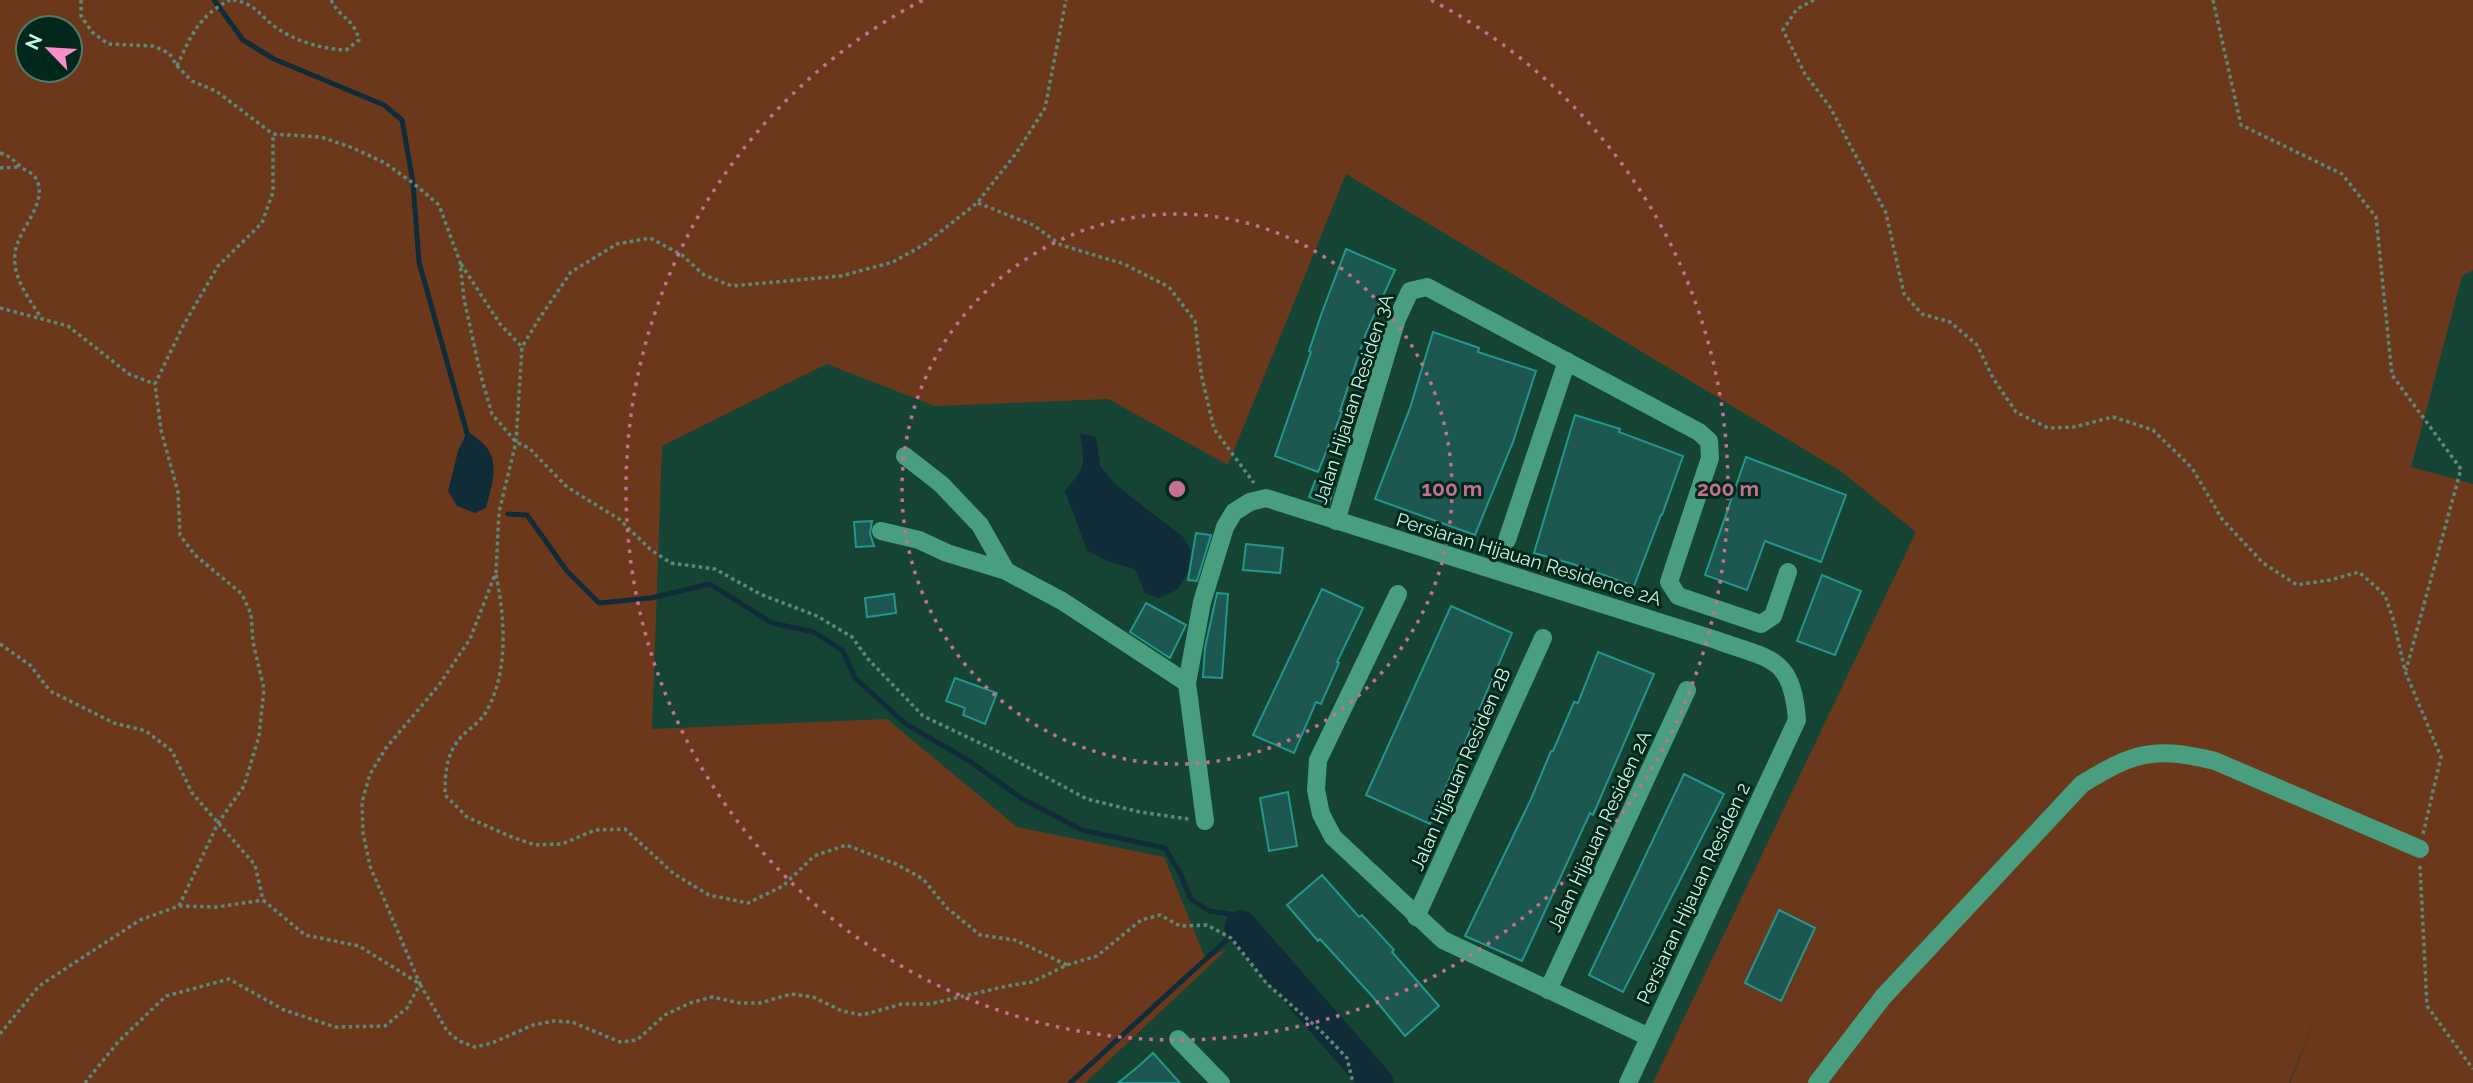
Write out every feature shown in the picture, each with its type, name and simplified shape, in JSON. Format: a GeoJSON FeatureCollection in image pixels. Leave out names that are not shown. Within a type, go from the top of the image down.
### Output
{"type":"FeatureCollection","features":[{"type":"Feature","properties":{"kind":"street","name":"Jalan Hijauan Residen 3A"},"geometry":{"type":"LineString","coordinates":[[1336,520],[1398,319],[1410,291],[1427,286],[1567,361]]}},
{"type":"Feature","properties":{"kind":"street"},"geometry":{"type":"LineString","coordinates":[[1507,540],[1567,361],[1699,432],[1709,442],[1710,458],[1669,582],[1678,596],[1761,624],[1773,616],[1788,572]]}},
{"type":"Feature","properties":{"kind":"street"},"geometry":{"type":"LineString","coordinates":[[905,456],[941,484],[980,525],[1006,571]]}},
{"type":"Feature","properties":{"kind":"street"},"geometry":{"type":"LineString","coordinates":[[1205,821],[1187,683],[1202,602],[1225,527],[1234,512],[1250,502],[1266,498]]}},
{"type":"Feature","properties":{"kind":"street","name":"Persiaran Hijauan Residence 2A"},"geometry":{"type":"LineString","coordinates":[[1266,498],[1716,640],[1771,660],[1785,670],[1795,693],[1797,720]]}},
{"type":"Feature","properties":{"kind":"street"},"geometry":{"type":"LineString","coordinates":[[881,531],[919,540],[947,553],[1006,571],[1062,601],[1187,683]]}},
{"type":"Feature","properties":{"kind":"street"},"geometry":{"type":"LineString","coordinates":[[1398,594],[1318,760],[1316,790],[1321,814],[1333,837],[1443,940],[1649,1037]]}},
{"type":"Feature","properties":{"kind":"street","name":"Jalan Hijauan Residen 2B"},"geometry":{"type":"LineString","coordinates":[[1416,917],[1543,638]]}},
{"type":"Feature","properties":{"kind":"street","name":"Jalan Hijauan Residen 2A"},"geometry":{"type":"LineString","coordinates":[[1548,990],[1687,690]]}},
{"type":"Feature","properties":{"kind":"street","name":"Persiaran Hijauan Residen 2"},"geometry":{"type":"LineString","coordinates":[[1628,1083],[1797,720]]}},
{"type":"Feature","properties":{"kind":"street"},"geometry":{"type":"LineString","coordinates":[[1817,1083],[1884,997],[2082,784],[2116,763],[2149,753],[2187,754],[2215,761],[2420,849]]}},
{"type":"Feature","properties":{"kind":"street"},"geometry":{"type":"LineString","coordinates":[[1178,1039],[1221,1083]]}},
{"type":"Feature","properties":{"kind":"path"},"geometry":{"type":"LineString","coordinates":[[81,0],[82,16],[92,32],[108,44],[153,46],[169,53],[192,81],[216,91],[273,134],[321,137],[353,148],[385,163],[413,183],[439,205],[460,262],[500,324],[522,346]]}},
{"type":"Feature","properties":{"kind":"path"},"geometry":{"type":"LineString","coordinates":[[177,66],[194,29],[218,6],[232,0],[247,2],[278,29],[323,49],[346,51],[359,40],[356,27],[337,11],[331,0]]}},
{"type":"Feature","properties":{"kind":"path"},"geometry":{"type":"LineString","coordinates":[[1066,0],[1045,108],[1017,152],[977,203],[925,244],[893,262],[841,276],[732,286],[704,275],[682,254],[650,238],[617,244],[571,272],[522,346],[516,442],[499,512],[496,572],[501,596],[503,633],[499,682],[485,715],[457,741],[445,767],[445,795],[467,817],[535,845],[562,844],[595,830],[625,829],[674,874],[709,895],[748,903],[783,886],[814,856],[846,845],[896,864],[923,879],[947,908],[980,935],[1016,940],[1067,965]]}},
{"type":"Feature","properties":{"kind":"path"},"geometry":{"type":"LineString","coordinates":[[1814,0],[1797,9],[1783,30],[1805,74],[1830,107],[1886,213],[1904,294],[1922,314],[1950,322],[1977,345],[1993,378],[2017,412],[2048,428],[2074,427],[2113,417],[2153,430],[2192,468],[2222,519],[2263,563],[2297,585],[2358,572],[2385,595],[2405,671],[2441,757],[2420,849],[2427,1006],[2473,1069]]}},
{"type":"Feature","properties":{"kind":"path"},"geometry":{"type":"LineString","coordinates":[[2213,0],[2241,125],[2342,174],[2376,217],[2392,375],[2460,469],[2405,671]]}},
{"type":"Feature","properties":{"kind":"path"},"geometry":{"type":"LineString","coordinates":[[178,906],[218,823],[244,786],[259,736],[264,689],[253,642],[251,614],[242,594],[195,555],[180,536],[178,492],[161,430],[155,384],[183,326],[218,266],[262,223],[273,192],[273,134]]}},
{"type":"Feature","properties":{"kind":"path"},"geometry":{"type":"LineString","coordinates":[[0,153],[12,157],[35,176],[40,190],[39,199],[23,229],[15,255],[20,284],[43,319]]}},
{"type":"Feature","properties":{"kind":"path"},"geometry":{"type":"LineString","coordinates":[[0,168],[21,167]]}},
{"type":"Feature","properties":{"kind":"path"},"geometry":{"type":"LineString","coordinates":[[977,203],[1033,225],[1061,245],[1124,264],[1169,287],[1195,321],[1201,373],[1214,429],[1266,498]]}},
{"type":"Feature","properties":{"kind":"path"},"geometry":{"type":"LineString","coordinates":[[460,262],[464,299],[492,414],[516,442],[529,448],[567,487],[619,519],[651,550],[671,563],[715,569],[760,594],[817,616],[852,637],[868,659],[923,716],[1003,754],[1087,799],[1140,812],[1205,821]]}},
{"type":"Feature","properties":{"kind":"path"},"geometry":{"type":"LineString","coordinates":[[0,308],[68,326],[129,374],[155,384]]}},
{"type":"Feature","properties":{"kind":"path"},"geometry":{"type":"LineString","coordinates":[[496,572],[470,639],[439,685],[386,748],[370,774],[362,802],[363,833],[370,866],[420,984],[447,1031],[459,1041],[475,1047],[492,1043],[533,1025],[554,1021],[572,1022],[620,1042],[637,1041],[665,1015],[690,1003],[712,997],[740,1003],[760,1003],[790,994],[813,997],[842,1011],[862,1015],[902,1004],[930,1004],[1032,982],[1067,965],[1097,956],[1141,920],[1160,915],[1180,926],[1208,925],[1231,938],[1267,984],[1320,1030],[1347,1058],[1353,1083]]}},
{"type":"Feature","properties":{"kind":"path"},"geometry":{"type":"LineString","coordinates":[[0,644],[30,665],[50,691],[114,723],[146,731],[172,751],[192,793],[255,865],[263,900],[305,935],[359,946],[420,984]]}},
{"type":"Feature","properties":{"kind":"path"},"geometry":{"type":"LineString","coordinates":[[0,1034],[39,986],[140,920],[178,906],[217,907],[263,900]]}},
{"type":"Feature","properties":{"kind":"path"},"geometry":{"type":"LineString","coordinates":[[85,1083],[118,1042],[166,996],[229,979],[284,1010],[335,1027],[385,1026],[407,1008],[420,984]]}},
{"type":"Feature","properties":{"kind":"shaded area"},"geometry":{"type":"Polygon","coordinates":[[[0,0],[2473,0],[2473,270],[2462,276],[2411,467],[2473,484],[2473,1083],[2290,1083],[2324,996],[2289,1083],[1653,1083],[1916,532],[1842,472],[1346,174],[1228,465],[1108,399],[935,406],[827,364],[662,446],[652,729],[887,719],[1017,827],[1164,857],[1206,960],[1228,948],[1085,1083],[0,1083],[0,0]]]}},
{"type":"Feature","properties":{"kind":"water"},"geometry":{"type":"Polygon","coordinates":[[[467,432],[486,447],[493,464],[492,484],[486,508],[475,513],[457,506],[448,491],[458,451],[467,432]]]}},
{"type":"Feature","properties":{"kind":"water"},"geometry":{"type":"Polygon","coordinates":[[[1080,434],[1096,437],[1100,466],[1116,485],[1183,537],[1191,551],[1188,572],[1177,590],[1158,598],[1145,593],[1135,569],[1107,561],[1087,550],[1065,491],[1082,466],[1080,434]]]}},
{"type":"Feature","properties":{"kind":"building"},"geometry":{"type":"Polygon","coordinates":[[[1346,249],[1395,270],[1366,333],[1340,411],[1342,412],[1318,472],[1275,456],[1321,315],[1346,249]]]}},
{"type":"Feature","properties":{"kind":"building"},"geometry":{"type":"Polygon","coordinates":[[[1433,332],[1479,348],[1478,352],[1536,371],[1513,442],[1475,535],[1375,499],[1410,408],[1433,332]]]}},
{"type":"Feature","properties":{"kind":"building"},"geometry":{"type":"Polygon","coordinates":[[[1575,415],[1620,429],[1619,432],[1683,456],[1634,586],[1534,553],[1575,415]]]}},
{"type":"Feature","properties":{"kind":"building"},"geometry":{"type":"Polygon","coordinates":[[[1746,457],[1846,495],[1821,562],[1765,541],[1747,590],[1705,575],[1746,457]]]}},
{"type":"Feature","properties":{"kind":"building"},"geometry":{"type":"Polygon","coordinates":[[[1315,481],[1334,488],[1329,504],[1309,497],[1315,481]]]}},
{"type":"Feature","properties":{"kind":"building"},"geometry":{"type":"Polygon","coordinates":[[[872,521],[870,534],[874,546],[856,547],[854,522],[872,521]]]}},
{"type":"Feature","properties":{"kind":"building"},"geometry":{"type":"Polygon","coordinates":[[[1196,533],[1211,535],[1197,581],[1188,580],[1196,533]]]}},
{"type":"Feature","properties":{"kind":"building"},"geometry":{"type":"Polygon","coordinates":[[[1246,544],[1283,548],[1280,573],[1243,570],[1246,544]]]}},
{"type":"Feature","properties":{"kind":"building"},"geometry":{"type":"Polygon","coordinates":[[[1822,575],[1861,591],[1835,655],[1797,641],[1822,575]]]}},
{"type":"Feature","properties":{"kind":"building"},"geometry":{"type":"Polygon","coordinates":[[[1322,589],[1363,608],[1337,662],[1339,663],[1321,704],[1316,702],[1294,753],[1253,735],[1322,589]]]}},
{"type":"Feature","properties":{"kind":"building"},"geometry":{"type":"Polygon","coordinates":[[[1217,593],[1228,594],[1222,678],[1203,677],[1205,648],[1217,593]]]}},
{"type":"Feature","properties":{"kind":"building"},"geometry":{"type":"Polygon","coordinates":[[[894,594],[896,613],[867,617],[865,598],[894,594]]]}},
{"type":"Feature","properties":{"kind":"building"},"geometry":{"type":"Polygon","coordinates":[[[1146,603],[1186,625],[1170,658],[1130,632],[1146,603]]]}},
{"type":"Feature","properties":{"kind":"building"},"geometry":{"type":"Polygon","coordinates":[[[1451,606],[1512,633],[1430,824],[1366,795],[1451,606]]]}},
{"type":"Feature","properties":{"kind":"building"},"geometry":{"type":"Polygon","coordinates":[[[1598,652],[1654,674],[1593,815],[1590,813],[1522,961],[1465,936],[1574,702],[1578,703],[1598,652]]]}},
{"type":"Feature","properties":{"kind":"building"},"geometry":{"type":"Polygon","coordinates":[[[955,678],[997,693],[985,724],[963,715],[965,708],[946,701],[955,678]]]}},
{"type":"Feature","properties":{"kind":"building"},"geometry":{"type":"Polygon","coordinates":[[[1684,774],[1724,794],[1623,992],[1589,975],[1684,774]]]}},
{"type":"Feature","properties":{"kind":"building"},"geometry":{"type":"Polygon","coordinates":[[[1288,792],[1297,846],[1269,851],[1260,798],[1288,792]]]}},
{"type":"Feature","properties":{"kind":"building"},"geometry":{"type":"Polygon","coordinates":[[[1322,875],[1359,917],[1362,915],[1394,950],[1392,952],[1439,1006],[1405,1036],[1373,997],[1287,905],[1322,875]]]}},
{"type":"Feature","properties":{"kind":"building"},"geometry":{"type":"Polygon","coordinates":[[[1779,910],[1815,928],[1781,1001],[1745,983],[1779,910]]]}},
{"type":"Feature","properties":{"kind":"building"},"geometry":{"type":"Polygon","coordinates":[[[1153,1053],[1180,1083],[1118,1083],[1140,1065],[1153,1053]]]}},
{"type":"Feature","properties":{"kind":"waterway"},"geometry":{"type":"LineString","coordinates":[[214,0],[243,40],[274,59],[384,105],[402,120],[413,183],[419,262],[468,437]]}},
{"type":"Feature","properties":{"kind":"waterway"},"geometry":{"type":"LineString","coordinates":[[508,514],[527,515],[567,571],[599,603],[651,598],[710,584],[772,623],[814,632],[843,651],[855,678],[906,724],[971,762],[1021,798],[1082,830],[1165,848],[1191,899],[1209,911],[1230,914],[1241,927],[1070,1083]]}},
{"type":"Feature","properties":{"kind":"waterway"},"geometry":{"type":"LineString","coordinates":[[1241,927],[1377,1083]]}}]}
